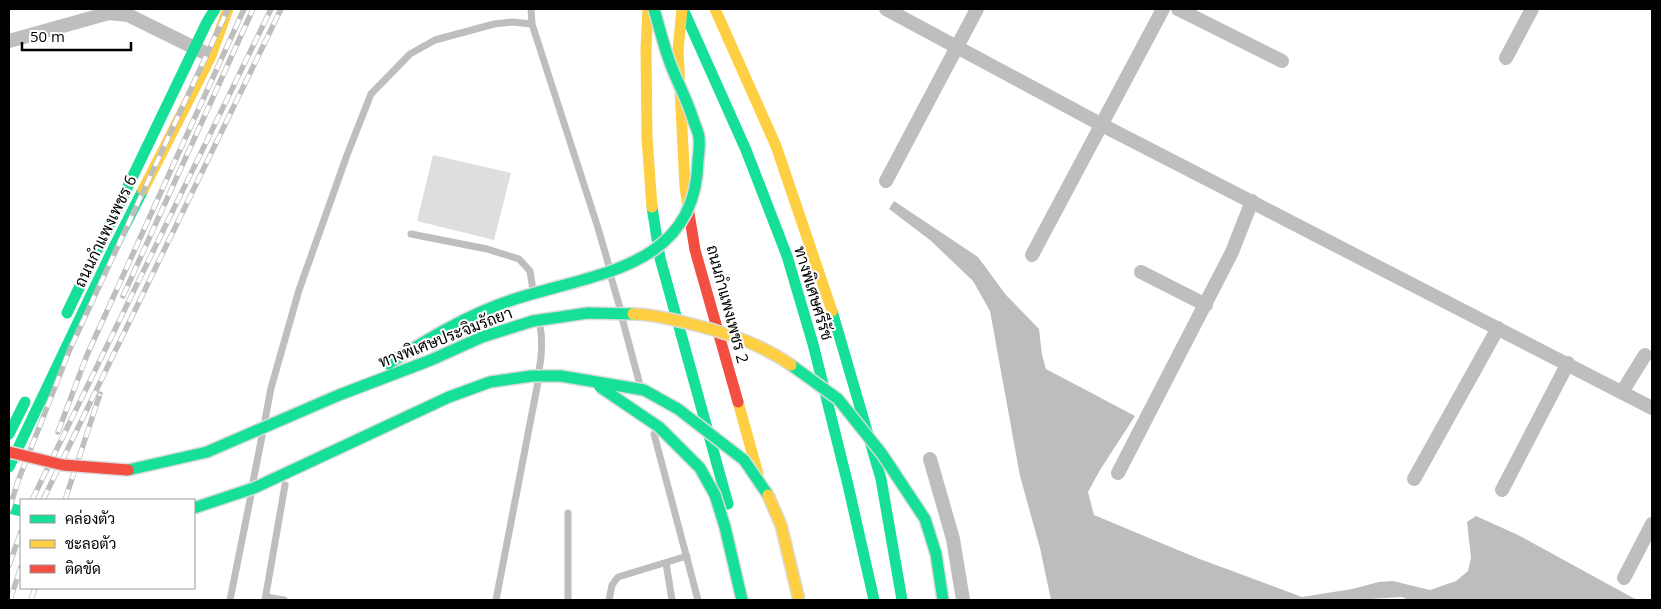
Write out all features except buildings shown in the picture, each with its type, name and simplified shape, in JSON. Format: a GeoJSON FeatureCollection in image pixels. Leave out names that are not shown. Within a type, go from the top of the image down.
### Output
{"type":"FeatureCollection","features":[{"type":"Feature","properties":{"kind":"main road","name":"ถนนกำแพงเพชร 6"},"geometry":{"type":"LineString","coordinates":[[63,323],[215,9]]}},
{"type":"Feature","properties":{"kind":"main road","name":"ถนนกำแพงเพชร 6"},"geometry":{"type":"LineString","coordinates":[[9,467],[113,249],[211,56],[228,9]]}},
{"type":"Feature","properties":{"kind":"main road"},"geometry":{"type":"LineString","coordinates":[[648,9],[646,49],[647,138],[652,202],[660,258],[754,600]]}},
{"type":"Feature","properties":{"kind":"main road"},"geometry":{"type":"LineString","coordinates":[[339,395],[435,334],[474,314],[512,300],[611,272],[633,263],[656,250],[680,226],[688,212],[698,181],[699,136],[688,103],[669,60],[654,9]]}},
{"type":"Feature","properties":{"kind":"main road","name":"ถนนกำแพงเพชร 2"},"geometry":{"type":"LineString","coordinates":[[682,9],[678,50],[684,178],[695,250],[793,600]]}},
{"type":"Feature","properties":{"kind":"main road","name":"ทางพิเศษศรีรัช"},"geometry":{"type":"LineString","coordinates":[[682,9],[746,150],[787,256],[818,362],[874,600]]}},
{"type":"Feature","properties":{"kind":"main road","name":"ทางพิเศษศรีรัช"},"geometry":{"type":"LineString","coordinates":[[715,9],[776,146],[826,290],[881,479],[902,600]]}},
{"type":"Feature","properties":{"kind":"main road","name":"ทางพิเศษประจิมรัถยา"},"geometry":{"type":"LineString","coordinates":[[9,452],[63,465],[130,470],[207,452],[339,395],[431,360],[482,337],[533,321],[588,313],[647,314],[712,329],[750,342],[779,357],[838,399],[882,454],[925,519],[936,554],[943,600]]}},
{"type":"Feature","properties":{"kind":"main road"},"geometry":{"type":"LineString","coordinates":[[195,508],[254,488],[450,397],[490,382],[532,376],[561,376],[644,390],[678,409],[744,460],[768,493],[781,525],[799,600]]}},
{"type":"Feature","properties":{"kind":"main road"},"geometry":{"type":"LineString","coordinates":[[592,382],[659,427],[700,468],[715,495],[725,527],[742,600]]}},
{"type":"Feature","properties":{"kind":"main road"},"geometry":{"type":"LineString","coordinates":[[9,434],[28,394]]}},
{"type":"Feature","properties":{"kind":"street"},"geometry":{"type":"LineString","coordinates":[[886,9],[1102,125],[1568,363],[1652,408]]}},
{"type":"Feature","properties":{"kind":"street"},"geometry":{"type":"LineString","coordinates":[[886,181],[977,9]]}},
{"type":"Feature","properties":{"kind":"street"},"geometry":{"type":"LineString","coordinates":[[1032,255],[1163,9]]}},
{"type":"Feature","properties":{"kind":"street"},"geometry":{"type":"LineString","coordinates":[[1178,9],[1282,61]]}},
{"type":"Feature","properties":{"kind":"street"},"geometry":{"type":"LineString","coordinates":[[1506,58],[1532,9]]}},
{"type":"Feature","properties":{"kind":"street"},"geometry":{"type":"LineString","coordinates":[[9,41],[108,13],[128,15],[211,56]]}},
{"type":"Feature","properties":{"kind":"street"},"geometry":{"type":"LineString","coordinates":[[1118,473],[1206,305],[1232,252],[1252,201]]}},
{"type":"Feature","properties":{"kind":"street"},"geometry":{"type":"LineString","coordinates":[[1141,272],[1206,305]]}},
{"type":"Feature","properties":{"kind":"street"},"geometry":{"type":"LineString","coordinates":[[1414,478],[1498,328]]}},
{"type":"Feature","properties":{"kind":"street"},"geometry":{"type":"LineString","coordinates":[[1622,392],[1645,355]]}},
{"type":"Feature","properties":{"kind":"street"},"geometry":{"type":"LineString","coordinates":[[1502,490],[1568,363]]}},
{"type":"Feature","properties":{"kind":"street"},"geometry":{"type":"LineString","coordinates":[[930,459],[953,539],[963,600]]}},
{"type":"Feature","properties":{"kind":"street"},"geometry":{"type":"LineString","coordinates":[[1624,578],[1652,524]]}},
{"type":"Feature","properties":{"kind":"lane"},"geometry":{"type":"LineString","coordinates":[[531,9],[532,24],[598,228],[645,401]]}},
{"type":"Feature","properties":{"kind":"lane"},"geometry":{"type":"LineString","coordinates":[[230,600],[271,388],[299,290],[371,94],[410,54],[435,40],[494,24],[512,22],[532,24]]}},
{"type":"Feature","properties":{"kind":"lane"},"geometry":{"type":"LineString","coordinates":[[411,234],[487,249],[519,259],[530,271],[534,297]]}},
{"type":"Feature","properties":{"kind":"lane"},"geometry":{"type":"LineString","coordinates":[[496,600],[542,354],[538,314]]}},
{"type":"Feature","properties":{"kind":"lane"},"geometry":{"type":"LineString","coordinates":[[647,410],[698,600]]}},
{"type":"Feature","properties":{"kind":"lane"},"geometry":{"type":"LineString","coordinates":[[284,600],[265,599],[285,486]]}},
{"type":"Feature","properties":{"kind":"lane"},"geometry":{"type":"LineString","coordinates":[[568,513],[568,600]]}},
{"type":"Feature","properties":{"kind":"lane"},"geometry":{"type":"LineString","coordinates":[[609,600],[612,585],[618,577],[687,556]]}},
{"type":"Feature","properties":{"kind":"lane"},"geometry":{"type":"LineString","coordinates":[[666,563],[672,600]]}},
{"type":"Feature","properties":{"kind":"shaded area"},"geometry":{"type":"Polygon","coordinates":[[[894,201],[978,257],[1006,295],[1039,329],[1042,355],[1046,369],[1135,416],[1088,492],[1094,515],[1197,558],[1302,597],[1352,589],[1379,582],[1393,581],[1430,590],[1456,581],[1468,571],[1471,558],[1467,522],[1476,516],[1518,535],[1637,600],[1409,600],[1402,597],[1354,600],[1051,600],[1040,548],[1020,476],[990,311],[973,281],[930,240],[889,209],[894,201]]]}},
{"type":"Feature","properties":{"kind":"railway"},"geometry":{"type":"LineString","coordinates":[[9,510],[18,481],[70,349],[228,9]]}},
{"type":"Feature","properties":{"kind":"railway"},"geometry":{"type":"LineString","coordinates":[[58,432],[87,355],[244,9]]}},
{"type":"Feature","properties":{"kind":"railway"},"geometry":{"type":"LineString","coordinates":[[123,296],[253,9]]}},
{"type":"Feature","properties":{"kind":"railway"},"geometry":{"type":"LineString","coordinates":[[32,499],[271,9]]}},
{"type":"Feature","properties":{"kind":"railway"},"geometry":{"type":"LineString","coordinates":[[43,499],[281,9]]}},
{"type":"Feature","properties":{"kind":"railway"},"geometry":{"type":"LineString","coordinates":[[65,499],[100,394]]}},
{"type":"Feature","properties":{"kind":"railway"},"geometry":{"type":"LineString","coordinates":[[9,565],[20,535]]}},
{"type":"Feature","properties":{"kind":"railway"},"geometry":{"type":"LineString","coordinates":[[10,600],[20,570]]}},
{"type":"Feature","properties":{"kind":"railway"},"geometry":{"type":"LineString","coordinates":[[31,600],[35,589]]}},
{"type":"Feature","properties":{"kind":"traffic: fast"},"geometry":{"type":"LineString","coordinates":[[67,313],[207,22],[215,9]]}},
{"type":"Feature","properties":{"kind":"traffic: fast"},"geometry":{"type":"LineString","coordinates":[[388,364],[448,328],[495,306],[606,273],[635,261],[660,246],[679,224],[693,196],[699,154],[699,137],[688,104],[669,60],[654,9]]}},
{"type":"Feature","properties":{"kind":"traffic: fast"},"geometry":{"type":"LineString","coordinates":[[683,9],[746,150],[787,256],[813,344],[874,600]]}},
{"type":"Feature","properties":{"kind":"traffic: fast"},"geometry":{"type":"LineString","coordinates":[[9,467],[143,190]]}},
{"type":"Feature","properties":{"kind":"traffic: fast"},"geometry":{"type":"LineString","coordinates":[[652,207],[660,258],[728,504]]}},
{"type":"Feature","properties":{"kind":"traffic: fast"},"geometry":{"type":"LineString","coordinates":[[832,311],[881,479],[902,600]]}},
{"type":"Feature","properties":{"kind":"traffic: fast"},"geometry":{"type":"LineString","coordinates":[[128,470],[207,452],[339,395],[431,360],[482,337],[533,321],[588,313],[633,314]]}},
{"type":"Feature","properties":{"kind":"traffic: fast"},"geometry":{"type":"LineString","coordinates":[[791,365],[838,399],[882,454],[925,519],[936,554],[943,600]]}},
{"type":"Feature","properties":{"kind":"traffic: fast"},"geometry":{"type":"LineString","coordinates":[[195,508],[254,488],[449,397],[490,382],[532,376],[561,376],[644,390],[678,409],[744,460],[768,495]]}},
{"type":"Feature","properties":{"kind":"traffic: fast"},"geometry":{"type":"LineString","coordinates":[[600,387],[659,427],[700,468],[715,495],[725,527],[742,600]]}},
{"type":"Feature","properties":{"kind":"traffic: fast"},"geometry":{"type":"LineString","coordinates":[[9,434],[25,402]]}},
{"type":"Feature","properties":{"kind":"traffic: fast"},"geometry":{"type":"LineString","coordinates":[[9,508],[20,511]]}},
{"type":"Feature","properties":{"kind":"traffic: slow"},"geometry":{"type":"LineString","coordinates":[[143,190],[211,56],[228,9]]}},
{"type":"Feature","properties":{"kind":"traffic: slow"},"geometry":{"type":"LineString","coordinates":[[648,9],[646,49],[647,138],[652,207]]}},
{"type":"Feature","properties":{"kind":"traffic: slow"},"geometry":{"type":"LineString","coordinates":[[682,9],[678,50],[685,187],[688,207]]}},
{"type":"Feature","properties":{"kind":"traffic: slow"},"geometry":{"type":"LineString","coordinates":[[715,9],[776,146],[832,311]]}},
{"type":"Feature","properties":{"kind":"traffic: slow"},"geometry":{"type":"LineString","coordinates":[[633,314],[664,318],[725,333],[766,350],[791,365]]}},
{"type":"Feature","properties":{"kind":"traffic: slow"},"geometry":{"type":"LineString","coordinates":[[738,402],[758,474]]}},
{"type":"Feature","properties":{"kind":"traffic: slow"},"geometry":{"type":"LineString","coordinates":[[768,495],[781,525],[799,600]]}},
{"type":"Feature","properties":{"kind":"traffic: jam"},"geometry":{"type":"LineString","coordinates":[[688,207],[695,250],[738,402]]}},
{"type":"Feature","properties":{"kind":"traffic: jam"},"geometry":{"type":"LineString","coordinates":[[9,452],[63,465],[128,470]]}}]}
